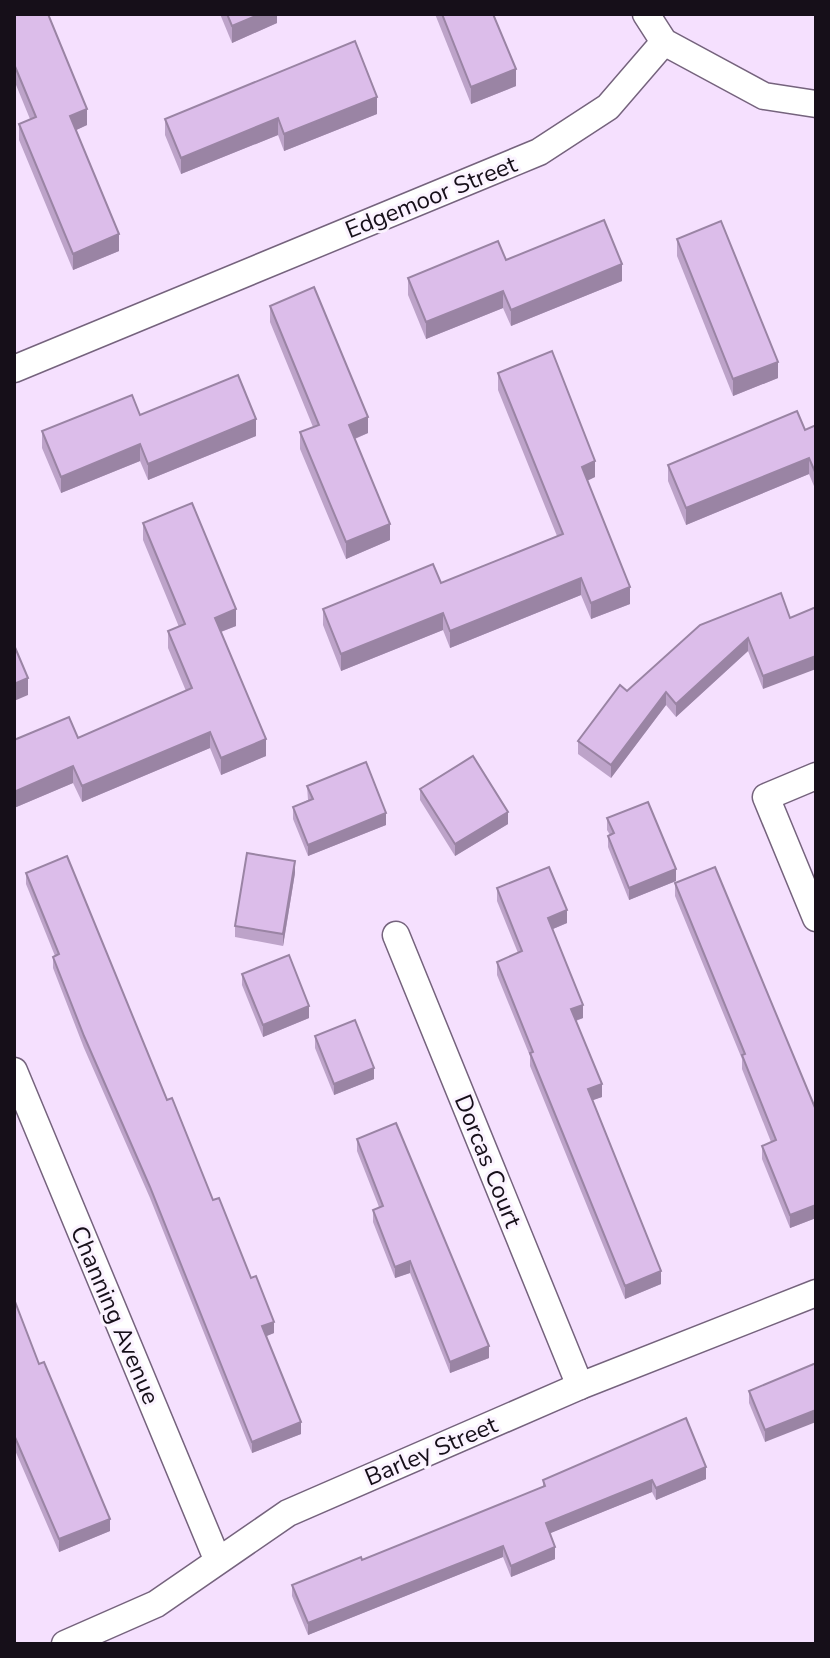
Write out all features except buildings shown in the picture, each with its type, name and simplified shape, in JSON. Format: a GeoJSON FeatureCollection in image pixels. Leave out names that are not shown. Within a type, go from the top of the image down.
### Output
{"type":"FeatureCollection","features":[{"type":"Feature","properties":{"kind":"street"},"geometry":{"type":"LineString","coordinates":[[646,14],[664,42],[764,96],[816,104]]}},
{"type":"Feature","properties":{"kind":"street","name":"Edgemoor Street"},"geometry":{"type":"LineString","coordinates":[[14,369],[539,152],[608,107],[664,42]]}},
{"type":"Feature","properties":{"kind":"street"},"geometry":{"type":"LineString","coordinates":[[816,776],[766,797],[816,918]]}},
{"type":"Feature","properties":{"kind":"street","name":"Dorcas Court"},"geometry":{"type":"LineString","coordinates":[[396,935],[580,1386]]}},
{"type":"Feature","properties":{"kind":"street","name":"Channing Avenue"},"geometry":{"type":"LineString","coordinates":[[14,1071],[217,1559]]}},
{"type":"Feature","properties":{"kind":"street","name":"Barley Street"},"geometry":{"type":"LineString","coordinates":[[65,1644],[156,1604],[217,1559],[288,1513],[580,1386],[816,1293]]}}]}
